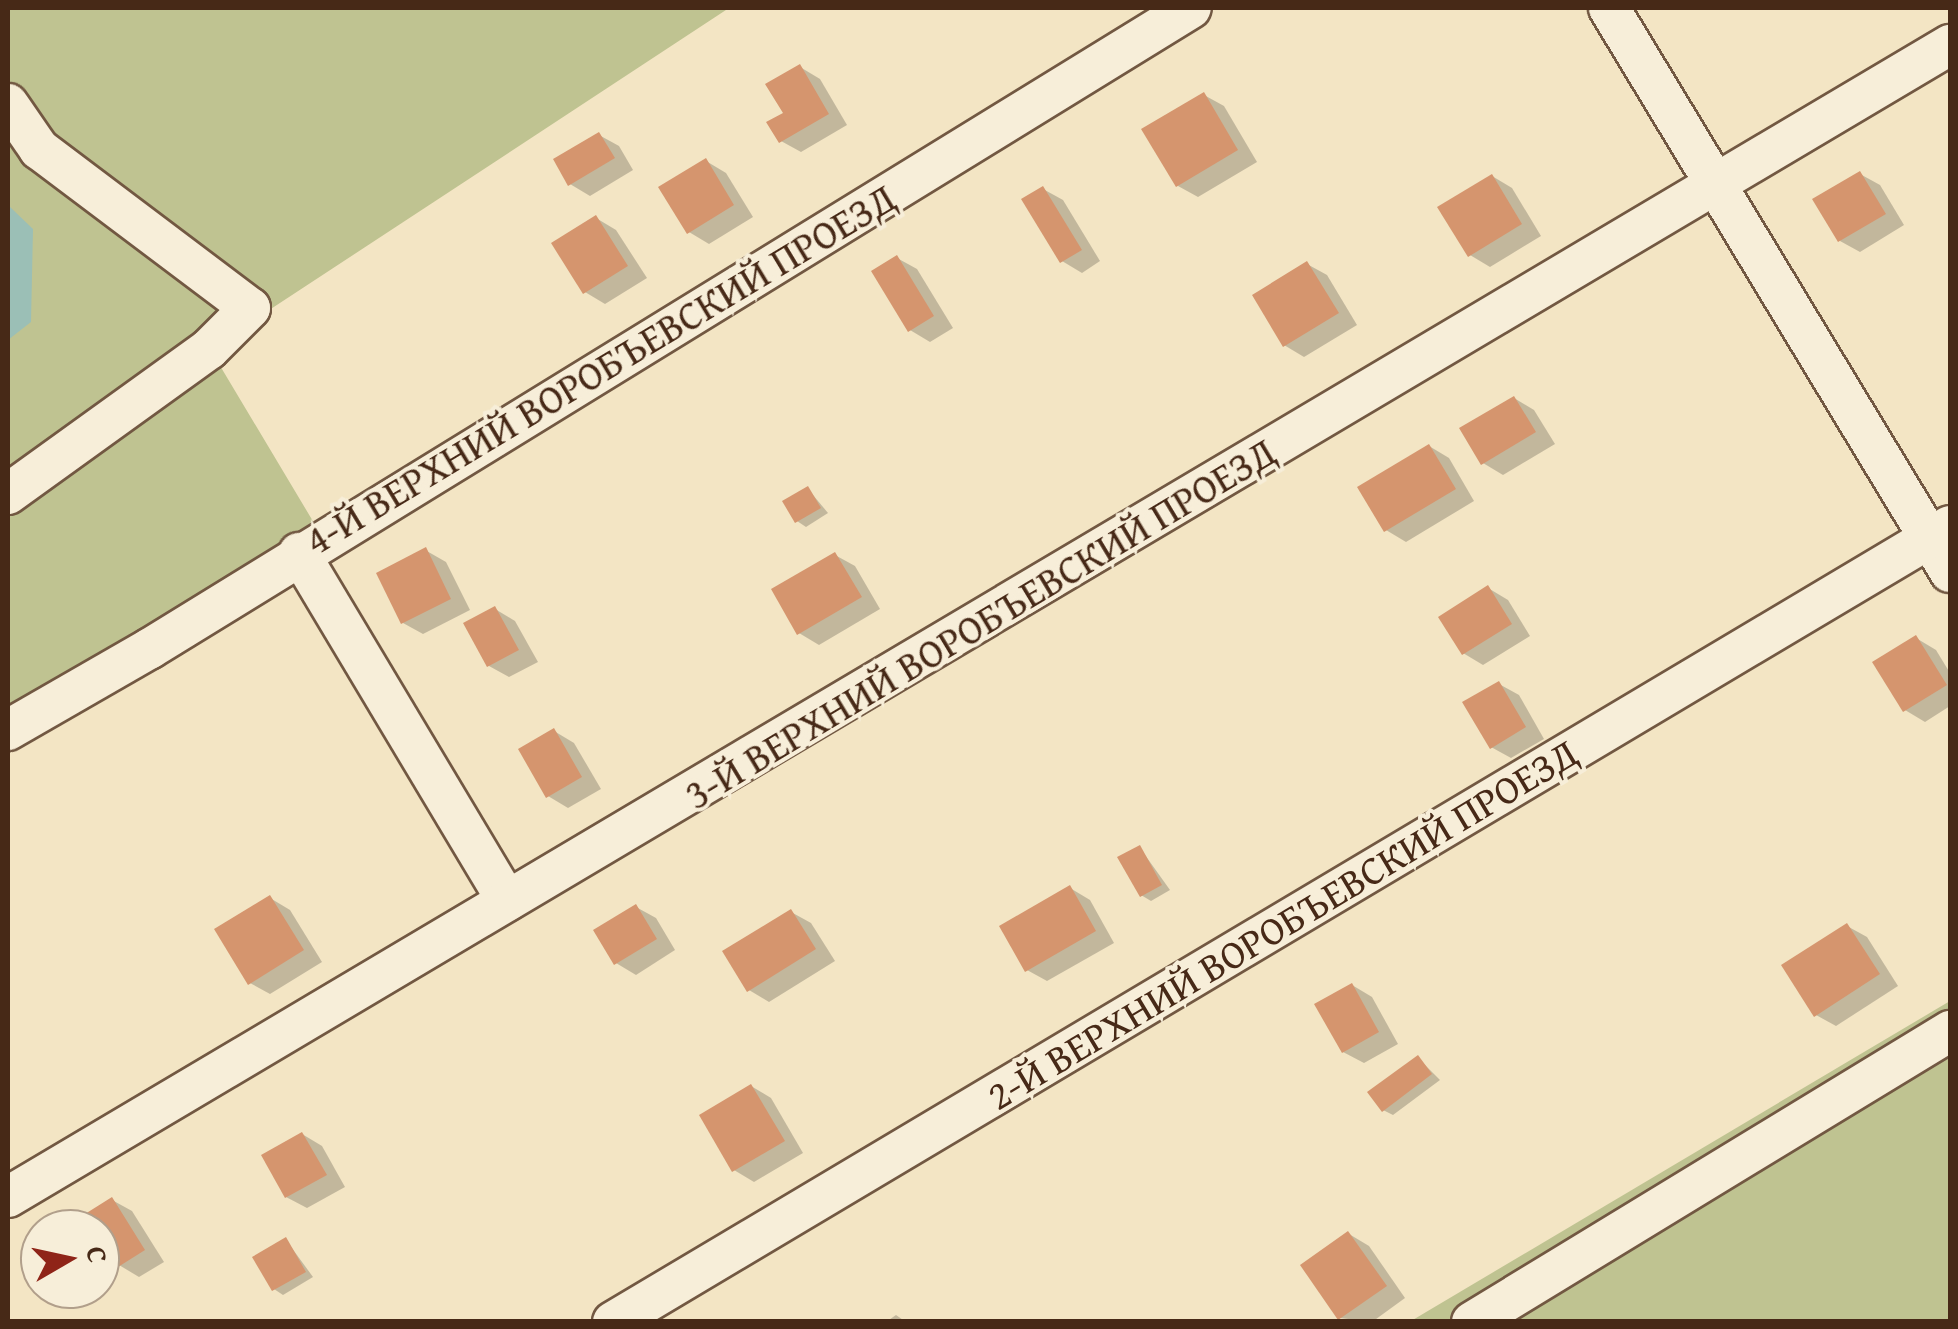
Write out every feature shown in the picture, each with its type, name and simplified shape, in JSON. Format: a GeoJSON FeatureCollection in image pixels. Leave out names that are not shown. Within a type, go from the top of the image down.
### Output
{"type":"FeatureCollection","features":[{"type":"Feature","properties":{"kind":"street","name":"4-Й ВЕРХНИЙ ВОРОБЪЕВСКИЙ ПРОЕЗД"},"geometry":{"type":"LineString","coordinates":[[8,730],[1191,8]]}},
{"type":"Feature","properties":{"kind":"street"},"geometry":{"type":"LineString","coordinates":[[1609,8],[1714,185],[1943,546]]}},
{"type":"Feature","properties":{"kind":"street","name":"3-Й ВЕРХНИЙ ВОРОБЪЕВСКИЙ ПРОЕЗД"},"geometry":{"type":"LineString","coordinates":[[8,1197],[1950,45]]}},
{"type":"Feature","properties":{"kind":"street"},"geometry":{"type":"LineString","coordinates":[[8,104],[38,149],[250,308],[209,349],[8,494]]}},
{"type":"Feature","properties":{"kind":"street","name":"2-Й ВЕРХНИЙ ВОРОБЪЕВСКИЙ ПРОЕЗД"},"geometry":{"type":"LineString","coordinates":[[613,1322],[1943,546]]}},
{"type":"Feature","properties":{"kind":"street"},"geometry":{"type":"LineString","coordinates":[[299,554],[507,901]]}},
{"type":"Feature","properties":{"kind":"street"},"geometry":{"type":"LineString","coordinates":[[1472,1322],[1950,1031]]}},
{"type":"Feature","properties":{"kind":"green space"},"geometry":{"type":"Polygon","coordinates":[[[8,8],[729,8],[210,349],[323,538],[8,730],[8,8]]]}},
{"type":"Feature","properties":{"kind":"green space"},"geometry":{"type":"Polygon","coordinates":[[[1950,1001],[1950,1321],[1411,1321],[1950,1001]]]}},
{"type":"Feature","properties":{"kind":"water"},"geometry":{"type":"Polygon","coordinates":[[[8,205],[33,229],[31,322],[8,340],[8,205]]]}},
{"type":"Feature","properties":{"kind":"building"},"geometry":{"type":"Polygon","coordinates":[[[800,64],[829,114],[779,143],[766,122],[783,113],[765,84],[800,64]]]}},
{"type":"Feature","properties":{"kind":"building"},"geometry":{"type":"Polygon","coordinates":[[[1204,92],[1238,150],[1176,187],[1141,129],[1204,92]]]}},
{"type":"Feature","properties":{"kind":"building"},"geometry":{"type":"Polygon","coordinates":[[[599,132],[615,158],[568,186],[553,159],[599,132]]]}},
{"type":"Feature","properties":{"kind":"building"},"geometry":{"type":"Polygon","coordinates":[[[706,158],[734,205],[687,234],[658,187],[706,158]]]}},
{"type":"Feature","properties":{"kind":"building"},"geometry":{"type":"Polygon","coordinates":[[[1860,171],[1886,214],[1838,242],[1812,199],[1860,171]]]}},
{"type":"Feature","properties":{"kind":"building"},"geometry":{"type":"Polygon","coordinates":[[[1492,174],[1522,224],[1468,257],[1437,207],[1492,174]]]}},
{"type":"Feature","properties":{"kind":"building"},"geometry":{"type":"Polygon","coordinates":[[[1043,186],[1082,250],[1060,263],[1021,199],[1043,186]]]}},
{"type":"Feature","properties":{"kind":"building"},"geometry":{"type":"Polygon","coordinates":[[[596,215],[628,266],[583,294],[551,243],[596,215]]]}},
{"type":"Feature","properties":{"kind":"building"},"geometry":{"type":"Polygon","coordinates":[[[897,255],[934,316],[908,332],[871,271],[897,255]]]}},
{"type":"Feature","properties":{"kind":"building"},"geometry":{"type":"Polygon","coordinates":[[[1307,261],[1339,313],[1283,347],[1252,295],[1307,261]]]}},
{"type":"Feature","properties":{"kind":"building"},"geometry":{"type":"Polygon","coordinates":[[[1514,396],[1536,432],[1481,465],[1459,428],[1514,396]]]}},
{"type":"Feature","properties":{"kind":"building"},"geometry":{"type":"Polygon","coordinates":[[[1429,444],[1456,489],[1384,532],[1357,487],[1429,444]]]}},
{"type":"Feature","properties":{"kind":"building"},"geometry":{"type":"Polygon","coordinates":[[[808,486],[821,508],[795,523],[782,501],[808,486]]]}},
{"type":"Feature","properties":{"kind":"building"},"geometry":{"type":"Polygon","coordinates":[[[426,547],[451,599],[401,624],[376,573],[426,547]]]}},
{"type":"Feature","properties":{"kind":"building"},"geometry":{"type":"Polygon","coordinates":[[[835,552],[862,597],[797,635],[771,589],[835,552]]]}},
{"type":"Feature","properties":{"kind":"building"},"geometry":{"type":"Polygon","coordinates":[[[1488,585],[1512,624],[1462,655],[1438,617],[1488,585]]]}},
{"type":"Feature","properties":{"kind":"building"},"geometry":{"type":"Polygon","coordinates":[[[495,606],[519,650],[487,667],[463,623],[495,606]]]}},
{"type":"Feature","properties":{"kind":"building"},"geometry":{"type":"Polygon","coordinates":[[[1916,635],[1947,685],[1903,712],[1872,662],[1916,635]]]}},
{"type":"Feature","properties":{"kind":"building"},"geometry":{"type":"Polygon","coordinates":[[[1499,681],[1526,727],[1490,749],[1462,702],[1499,681]]]}},
{"type":"Feature","properties":{"kind":"building"},"geometry":{"type":"Polygon","coordinates":[[[554,728],[582,777],[546,798],[518,749],[554,728]]]}},
{"type":"Feature","properties":{"kind":"building"},"geometry":{"type":"Polygon","coordinates":[[[1140,845],[1162,885],[1140,897],[1117,857],[1140,845]]]}},
{"type":"Feature","properties":{"kind":"building"},"geometry":{"type":"Polygon","coordinates":[[[1070,885],[1096,931],[1025,972],[999,926],[1070,885]]]}},
{"type":"Feature","properties":{"kind":"building"},"geometry":{"type":"Polygon","coordinates":[[[270,895],[304,950],[248,985],[214,929],[270,895]]]}},
{"type":"Feature","properties":{"kind":"building"},"geometry":{"type":"Polygon","coordinates":[[[636,904],[657,939],[614,965],[593,930],[636,904]]]}},
{"type":"Feature","properties":{"kind":"building"},"geometry":{"type":"Polygon","coordinates":[[[791,909],[816,949],[747,992],[722,951],[791,909]]]}},
{"type":"Feature","properties":{"kind":"building"},"geometry":{"type":"Polygon","coordinates":[[[1847,923],[1880,974],[1814,1017],[1781,965],[1847,923]]]}},
{"type":"Feature","properties":{"kind":"building"},"geometry":{"type":"Polygon","coordinates":[[[1352,983],[1379,1032],[1342,1053],[1314,1004],[1352,983]]]}},
{"type":"Feature","properties":{"kind":"building"},"geometry":{"type":"Polygon","coordinates":[[[1418,1055],[1432,1074],[1382,1112],[1367,1092],[1418,1055]]]}},
{"type":"Feature","properties":{"kind":"building"},"geometry":{"type":"Polygon","coordinates":[[[751,1084],[785,1141],[732,1172],[699,1115],[751,1084]]]}},
{"type":"Feature","properties":{"kind":"building"},"geometry":{"type":"Polygon","coordinates":[[[302,1132],[327,1175],[285,1198],[261,1155],[302,1132]]]}},
{"type":"Feature","properties":{"kind":"building"},"geometry":{"type":"Polygon","coordinates":[[[112,1197],[119,1209],[93,1209],[112,1197]]]}},
{"type":"Feature","properties":{"kind":"building"},"geometry":{"type":"Polygon","coordinates":[[[120,1210],[145,1250],[120,1266],[120,1210]]]}},
{"type":"Feature","properties":{"kind":"building"},"geometry":{"type":"Polygon","coordinates":[[[1348,1231],[1387,1286],[1338,1320],[1300,1265],[1348,1231]]]}},
{"type":"Feature","properties":{"kind":"building"},"geometry":{"type":"Polygon","coordinates":[[[286,1237],[306,1272],[272,1291],[252,1257],[286,1237]]]}}]}
